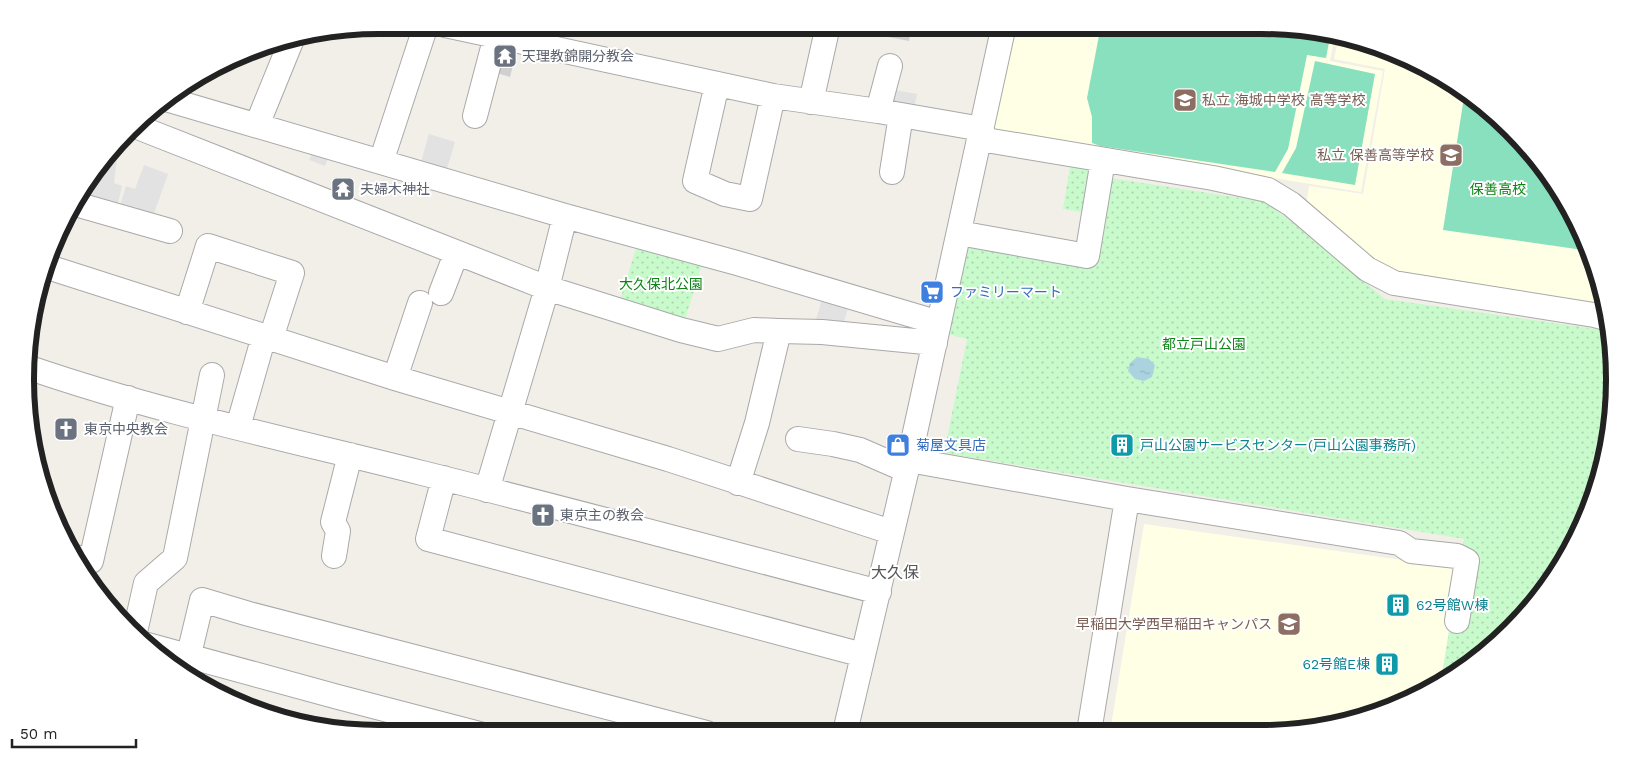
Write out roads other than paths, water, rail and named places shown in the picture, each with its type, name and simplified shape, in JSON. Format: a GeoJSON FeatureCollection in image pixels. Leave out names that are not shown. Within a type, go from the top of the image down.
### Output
{"type":"FeatureCollection","features":[{"type":"Feature","properties":{"kind":"street"},"geometry":{"type":"LineString","coordinates":[[381,162],[423,34]]}},
{"type":"Feature","properties":{"kind":"street"},"geometry":{"type":"LineString","coordinates":[[487,34],[773,96],[890,113],[1104,160],[1268,190],[1291,204],[1367,269],[1394,283],[1601,317]]}},
{"type":"Feature","properties":{"kind":"street"},"geometry":{"type":"LineString","coordinates":[[810,102],[826,34]]}},
{"type":"Feature","properties":{"kind":"street"},"geometry":{"type":"LineString","coordinates":[[847,725],[908,465],[1002,34]]}},
{"type":"Feature","properties":{"kind":"street"},"geometry":{"type":"LineString","coordinates":[[475,116],[496,36]]}},
{"type":"Feature","properties":{"kind":"street"},"geometry":{"type":"LineString","coordinates":[[257,126],[289,46]]}},
{"type":"Feature","properties":{"kind":"street"},"geometry":{"type":"LineString","coordinates":[[890,66],[892,172]]}},
{"type":"Feature","properties":{"kind":"street"},"geometry":{"type":"LineString","coordinates":[[717,84],[694,181],[725,194],[750,199],[773,96]]}},
{"type":"Feature","properties":{"kind":"street"},"geometry":{"type":"LineString","coordinates":[[174,101],[565,216],[737,263],[937,333]]}},
{"type":"Feature","properties":{"kind":"street"},"geometry":{"type":"LineString","coordinates":[[142,129],[456,254],[547,288],[681,330],[718,339],[754,330],[937,333]]}},
{"type":"Feature","properties":{"kind":"street"},"geometry":{"type":"LineString","coordinates":[[959,233],[1087,256],[1104,160]]}},
{"type":"Feature","properties":{"kind":"street"},"geometry":{"type":"LineString","coordinates":[[81,206],[170,231]]}},
{"type":"Feature","properties":{"kind":"street"},"geometry":{"type":"LineString","coordinates":[[487,490],[547,288],[565,216]]}},
{"type":"Feature","properties":{"kind":"street"},"geometry":{"type":"LineString","coordinates":[[187,312],[208,246],[292,273],[267,337],[238,427]]}},
{"type":"Feature","properties":{"kind":"street"},"geometry":{"type":"LineString","coordinates":[[441,292],[456,254]]}},
{"type":"Feature","properties":{"kind":"street"},"geometry":{"type":"LineString","coordinates":[[52,269],[395,378],[668,459],[892,532]]}},
{"type":"Feature","properties":{"kind":"street"},"geometry":{"type":"LineString","coordinates":[[395,378],[420,303]]}},
{"type":"Feature","properties":{"kind":"street"},"geometry":{"type":"LineString","coordinates":[[738,483],[757,423],[780,331]]}},
{"type":"Feature","properties":{"kind":"street"},"geometry":{"type":"LineString","coordinates":[[34,369],[83,386],[203,418],[444,478],[879,592]]}},
{"type":"Feature","properties":{"kind":"street"},"geometry":{"type":"LineString","coordinates":[[136,625],[146,583],[175,558],[212,374]]}},
{"type":"Feature","properties":{"kind":"street"},"geometry":{"type":"LineString","coordinates":[[84,559],[91,561],[128,398]]}},
{"type":"Feature","properties":{"kind":"street"},"geometry":{"type":"LineString","coordinates":[[798,439],[860,450],[908,465],[1384,540],[1400,543],[1411,551],[1457,556],[1467,561],[1457,621]]}},
{"type":"Feature","properties":{"kind":"street"},"geometry":{"type":"LineString","coordinates":[[334,556],[338,531],[333,522],[350,455]]}},
{"type":"Feature","properties":{"kind":"street"},"geometry":{"type":"LineString","coordinates":[[444,478],[428,539],[863,655]]}},
{"type":"Feature","properties":{"kind":"street"},"geometry":{"type":"LineString","coordinates":[[1091,725],[1127,499]]}},
{"type":"Feature","properties":{"kind":"street"},"geometry":{"type":"LineString","coordinates":[[187,663],[202,600],[249,614],[676,725]]}},
{"type":"Feature","properties":{"kind":"street"},"geometry":{"type":"LineString","coordinates":[[173,657],[187,663],[338,698],[432,725]]}},
{"type":"Feature","properties":{"kind":"water"},"geometry":{"type":"Polygon","coordinates":[[[1137,357],[1149,359],[1155,365],[1152,377],[1144,381],[1135,379],[1128,371],[1130,363],[1137,357]]]}},
{"type":"Feature","properties":{"kind":"place","name":"天理教錦開分教会"},"geometry":{"type":"Point","coordinates":[505,56]}},
{"type":"Feature","properties":{"kind":"place","name":"私立 海城中学校 高等学校"},"geometry":{"type":"Point","coordinates":[1185,100]}},
{"type":"Feature","properties":{"kind":"place","name":"私立 保善高等学校"},"geometry":{"type":"Point","coordinates":[1451,155]}},
{"type":"Feature","properties":{"kind":"place","name":"夫婦木神社"},"geometry":{"type":"Point","coordinates":[343,189]}},
{"type":"Feature","properties":{"kind":"place","name":"ファミリーマート"},"geometry":{"type":"Point","coordinates":[932,292]}},
{"type":"Feature","properties":{"kind":"place","name":"東京中央教会"},"geometry":{"type":"Point","coordinates":[66,429]}},
{"type":"Feature","properties":{"kind":"place","name":"菊屋文具店"},"geometry":{"type":"Point","coordinates":[898,445]}},
{"type":"Feature","properties":{"kind":"place","name":"戸山公園サービスセンター(戸山公園事務所)"},"geometry":{"type":"Point","coordinates":[1122,445]}},
{"type":"Feature","properties":{"kind":"place","name":"東京主の教会"},"geometry":{"type":"Point","coordinates":[543,515]}},
{"type":"Feature","properties":{"kind":"place","name":"62号館W棟"},"geometry":{"type":"Point","coordinates":[1398,605]}},
{"type":"Feature","properties":{"kind":"place","name":"早稲田大学西早稲田キャンパス"},"geometry":{"type":"Point","coordinates":[1289,624]}},
{"type":"Feature","properties":{"kind":"place","name":"62号館E棟"},"geometry":{"type":"Point","coordinates":[1387,664]}},
{"type":"Feature","properties":{"kind":"district","name":"大久保"},"geometry":{"type":"Point","coordinates":[895,572]}},
{"type":"Feature","properties":{"kind":"park label","name":"保善高校"},"geometry":{"type":"Point","coordinates":[1498,189]}},
{"type":"Feature","properties":{"kind":"park label","name":"大久保北公園"},"geometry":{"type":"Point","coordinates":[661,284]}},
{"type":"Feature","properties":{"kind":"park label","name":"都立戸山公園"},"geometry":{"type":"Point","coordinates":[1204,344]}}]}
